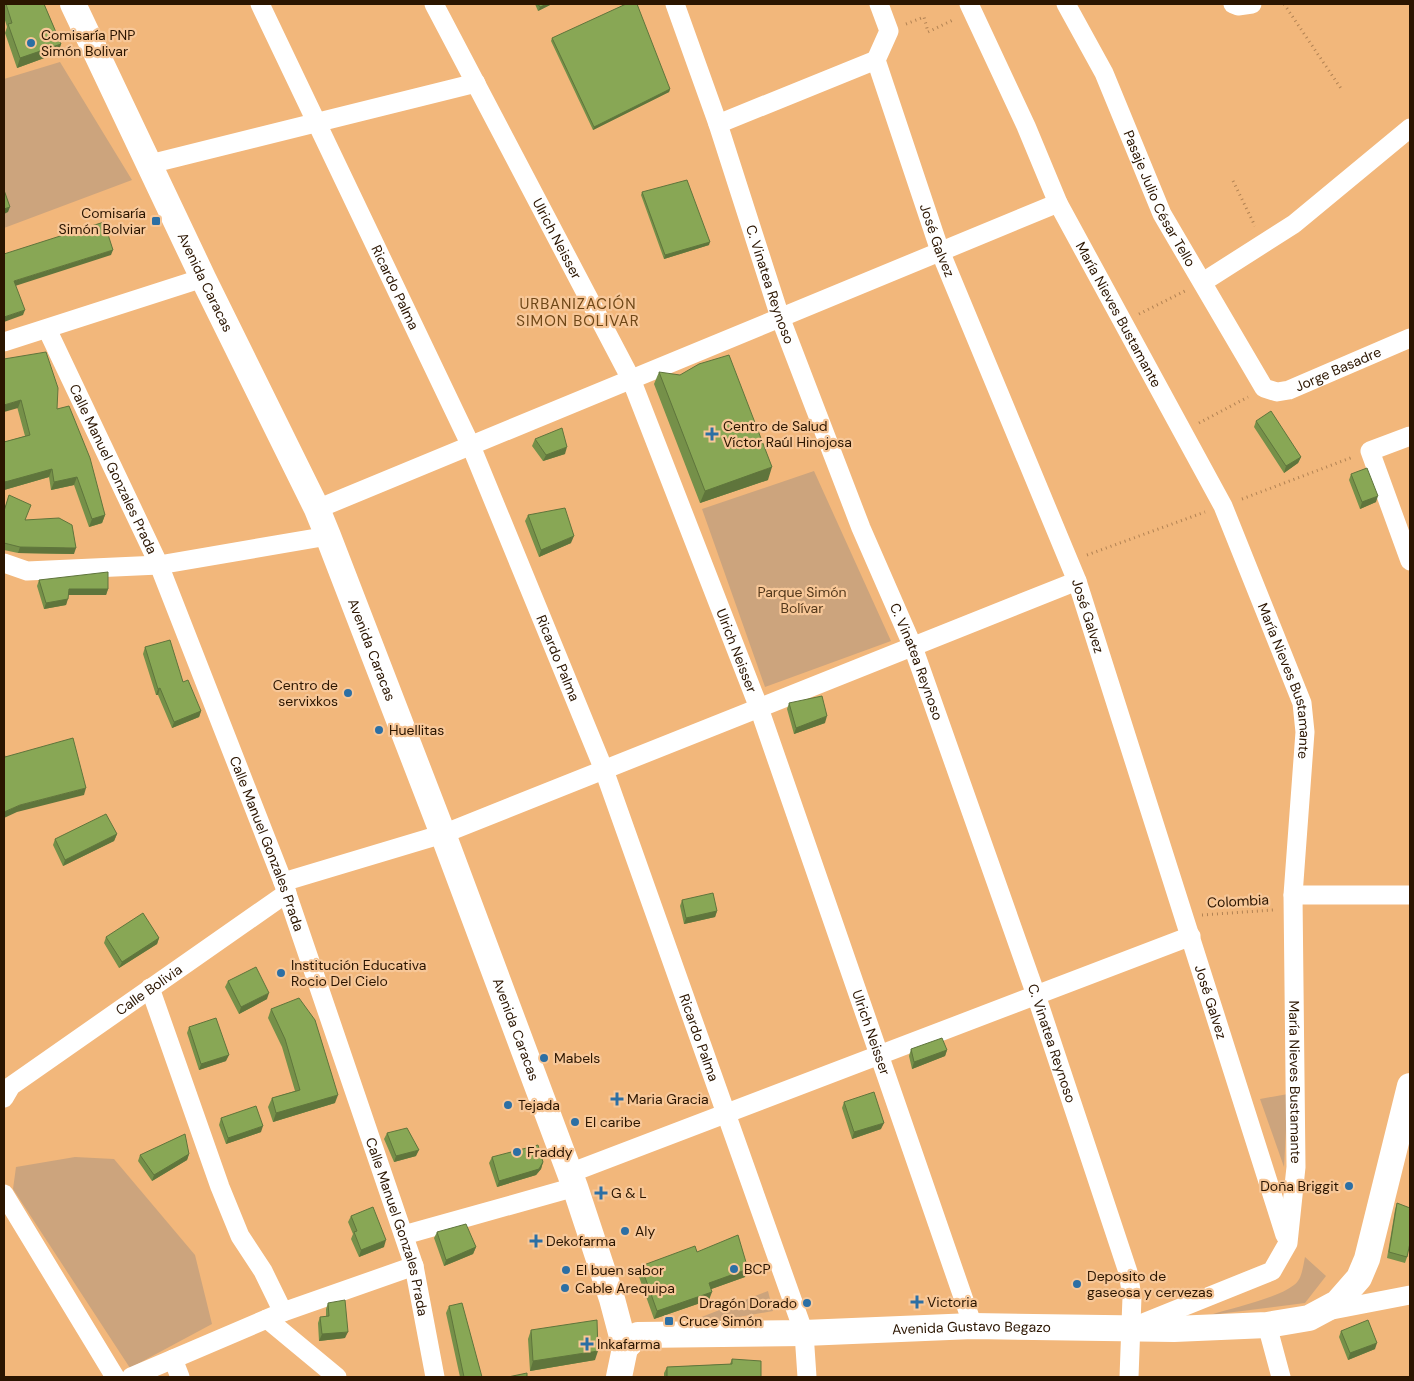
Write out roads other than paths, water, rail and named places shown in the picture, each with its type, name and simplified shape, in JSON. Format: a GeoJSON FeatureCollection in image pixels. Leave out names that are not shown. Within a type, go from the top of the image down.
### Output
{"type":"FeatureCollection","features":[{"type":"Feature","properties":{"kind":"main road","name":"Avenida Caracas"},"geometry":{"type":"LineString","coordinates":[[73,4],[203,278],[318,509],[443,834],[572,1180],[612,1300],[625,1348],[619,1377]]}},
{"type":"Feature","properties":{"kind":"main road"},"geometry":{"type":"LineString","coordinates":[[1324,1312],[1349,1292],[1359,1278],[1366,1259],[1410,1086]]}},
{"type":"Feature","properties":{"kind":"main road","name":"Avenida Gustavo Begazo"},"geometry":{"type":"LineString","coordinates":[[625,1348],[638,1335],[804,1333],[973,1326],[1218,1328],[1267,1325],[1309,1318],[1324,1312]]}},
{"type":"Feature","properties":{"kind":"street","name":"Ricardo Palma"},"geometry":{"type":"LineString","coordinates":[[260,4],[470,446],[604,770],[804,1333],[807,1377]]}},
{"type":"Feature","properties":{"kind":"street","name":"Ulrich Neisser"},"geometry":{"type":"LineString","coordinates":[[434,4],[632,379],[759,708],[973,1326]]}},
{"type":"Feature","properties":{"kind":"street","name":"C. Vinatea Reynoso"},"geometry":{"type":"LineString","coordinates":[[675,4],[718,124],[780,317],[861,528],[913,647],[1036,995],[1128,1272],[1132,1297],[1129,1377]]}},
{"type":"Feature","properties":{"kind":"street"},"geometry":{"type":"LineString","coordinates":[[718,124],[876,60],[889,31],[879,4]]}},
{"type":"Feature","properties":{"kind":"street","name":"Pasaje Julio César Tello"},"geometry":{"type":"LineString","coordinates":[[1066,4],[1104,73],[1162,214],[1264,388]]}},
{"type":"Feature","properties":{"kind":"street","name":"María Nieves Bustamante"},"geometry":{"type":"LineString","coordinates":[[971,8],[1026,126],[1058,203],[1223,506],[1302,703],[1305,732],[1293,902],[1296,1167],[1288,1243],[1272,1271],[1130,1328]]}},
{"type":"Feature","properties":{"kind":"street","name":"José Galvez"},"geometry":{"type":"LineString","coordinates":[[876,60],[940,251],[1077,581],[1288,1243]]}},
{"type":"Feature","properties":{"kind":"street"},"geometry":{"type":"LineString","coordinates":[[150,164],[476,82]]}},
{"type":"Feature","properties":{"kind":"street"},"geometry":{"type":"LineString","coordinates":[[1203,282],[1294,224],[1410,128]]}},
{"type":"Feature","properties":{"kind":"street"},"geometry":{"type":"LineString","coordinates":[[318,509],[1058,203]]}},
{"type":"Feature","properties":{"kind":"street"},"geometry":{"type":"LineString","coordinates":[[4,342],[203,278]]}},
{"type":"Feature","properties":{"kind":"street","name":"Calle Manuel Gonzales Prada"},"geometry":{"type":"LineString","coordinates":[[47,329],[159,566],[285,888],[414,1266],[434,1377]]}},
{"type":"Feature","properties":{"kind":"street","name":"Jorge Basadre"},"geometry":{"type":"LineString","coordinates":[[1264,388],[1277,392],[1289,390],[1410,338]]}},
{"type":"Feature","properties":{"kind":"street"},"geometry":{"type":"LineString","coordinates":[[1410,436],[1370,451],[1410,561]]}},
{"type":"Feature","properties":{"kind":"street"},"geometry":{"type":"LineString","coordinates":[[4,562],[27,571],[159,566],[328,536]]}},
{"type":"Feature","properties":{"kind":"street","name":"Calle Bolivia"},"geometry":{"type":"LineString","coordinates":[[7,1092],[285,888],[443,834],[1077,581]]}},
{"type":"Feature","properties":{"kind":"street"},"geometry":{"type":"LineString","coordinates":[[1293,902],[1410,895]]}},
{"type":"Feature","properties":{"kind":"street"},"geometry":{"type":"LineString","coordinates":[[404,1235],[572,1180],[726,1113],[1190,936]]}},
{"type":"Feature","properties":{"kind":"street"},"geometry":{"type":"LineString","coordinates":[[150,988],[220,1187],[240,1236],[263,1271],[275,1315],[337,1377]]}},
{"type":"Feature","properties":{"kind":"street"},"geometry":{"type":"LineString","coordinates":[[4,1194],[115,1377]]}},
{"type":"Feature","properties":{"kind":"street"},"geometry":{"type":"LineString","coordinates":[[131,1377],[275,1315],[414,1266]]}},
{"type":"Feature","properties":{"kind":"street"},"geometry":{"type":"LineString","coordinates":[[1324,1312],[1410,1295]]}},
{"type":"Feature","properties":{"kind":"street"},"geometry":{"type":"LineString","coordinates":[[1267,1325],[1281,1377]]}},
{"type":"Feature","properties":{"kind":"street"},"geometry":{"type":"LineString","coordinates":[[625,1348],[630,1377]]}},
{"type":"Feature","properties":{"kind":"street"},"geometry":{"type":"LineString","coordinates":[[173,1359],[180,1377]]}},
{"type":"Feature","properties":{"kind":"place","name":"Comisaría PNP Simón Bolivar"},"geometry":{"type":"Point","coordinates":[31,43]}},
{"type":"Feature","properties":{"kind":"place","name":"Comisaría Simón Bolviar"},"geometry":{"type":"Point","coordinates":[156,221]}},
{"type":"Feature","properties":{"kind":"place","name":"Centro de Salud Víctor Raúl Hinojosa"},"geometry":{"type":"Point","coordinates":[712,434]}},
{"type":"Feature","properties":{"kind":"place","name":"Centro de servixkos"},"geometry":{"type":"Point","coordinates":[348,693]}},
{"type":"Feature","properties":{"kind":"place","name":"Huellitas"},"geometry":{"type":"Point","coordinates":[379,730]}},
{"type":"Feature","properties":{"kind":"place","name":"Institución Educativa Rocio Del Cielo"},"geometry":{"type":"Point","coordinates":[281,973]}},
{"type":"Feature","properties":{"kind":"place","name":"Mabels"},"geometry":{"type":"Point","coordinates":[544,1058]}},
{"type":"Feature","properties":{"kind":"place","name":"Maria Gracia"},"geometry":{"type":"Point","coordinates":[617,1099]}},
{"type":"Feature","properties":{"kind":"place","name":"Tejada"},"geometry":{"type":"Point","coordinates":[508,1105]}},
{"type":"Feature","properties":{"kind":"place","name":"El caribe"},"geometry":{"type":"Point","coordinates":[575,1122]}},
{"type":"Feature","properties":{"kind":"place","name":"Fraddy"},"geometry":{"type":"Point","coordinates":[517,1152]}},
{"type":"Feature","properties":{"kind":"place","name":"Doña Briggit"},"geometry":{"type":"Point","coordinates":[1349,1186]}},
{"type":"Feature","properties":{"kind":"place","name":"G & L"},"geometry":{"type":"Point","coordinates":[601,1193]}},
{"type":"Feature","properties":{"kind":"place","name":"Aly"},"geometry":{"type":"Point","coordinates":[625,1231]}},
{"type":"Feature","properties":{"kind":"place","name":"Dekofarma"},"geometry":{"type":"Point","coordinates":[536,1241]}},
{"type":"Feature","properties":{"kind":"place","name":"BCP"},"geometry":{"type":"Point","coordinates":[734,1269]}},
{"type":"Feature","properties":{"kind":"place","name":"El buen sabor"},"geometry":{"type":"Point","coordinates":[566,1270]}},
{"type":"Feature","properties":{"kind":"place","name":"Deposito de gaseosa y cervezas"},"geometry":{"type":"Point","coordinates":[1077,1284]}},
{"type":"Feature","properties":{"kind":"place","name":"Cable Arequipa"},"geometry":{"type":"Point","coordinates":[565,1288]}},
{"type":"Feature","properties":{"kind":"place","name":"Victoria"},"geometry":{"type":"Point","coordinates":[917,1302]}},
{"type":"Feature","properties":{"kind":"place","name":"Dragón Dorado"},"geometry":{"type":"Point","coordinates":[807,1303]}},
{"type":"Feature","properties":{"kind":"place","name":"Cruce Simón"},"geometry":{"type":"Point","coordinates":[669,1321]}},
{"type":"Feature","properties":{"kind":"place","name":"Inkafarma"},"geometry":{"type":"Point","coordinates":[587,1344]}},
{"type":"Feature","properties":{"kind":"district","name":"URBANIZACIÓN SIMON BOLIVAR"},"geometry":{"type":"Point","coordinates":[578,312]}},
{"type":"Feature","properties":{"kind":"park label","name":"Parque Simón Bolívar"},"geometry":{"type":"Point","coordinates":[802,600]}}]}
